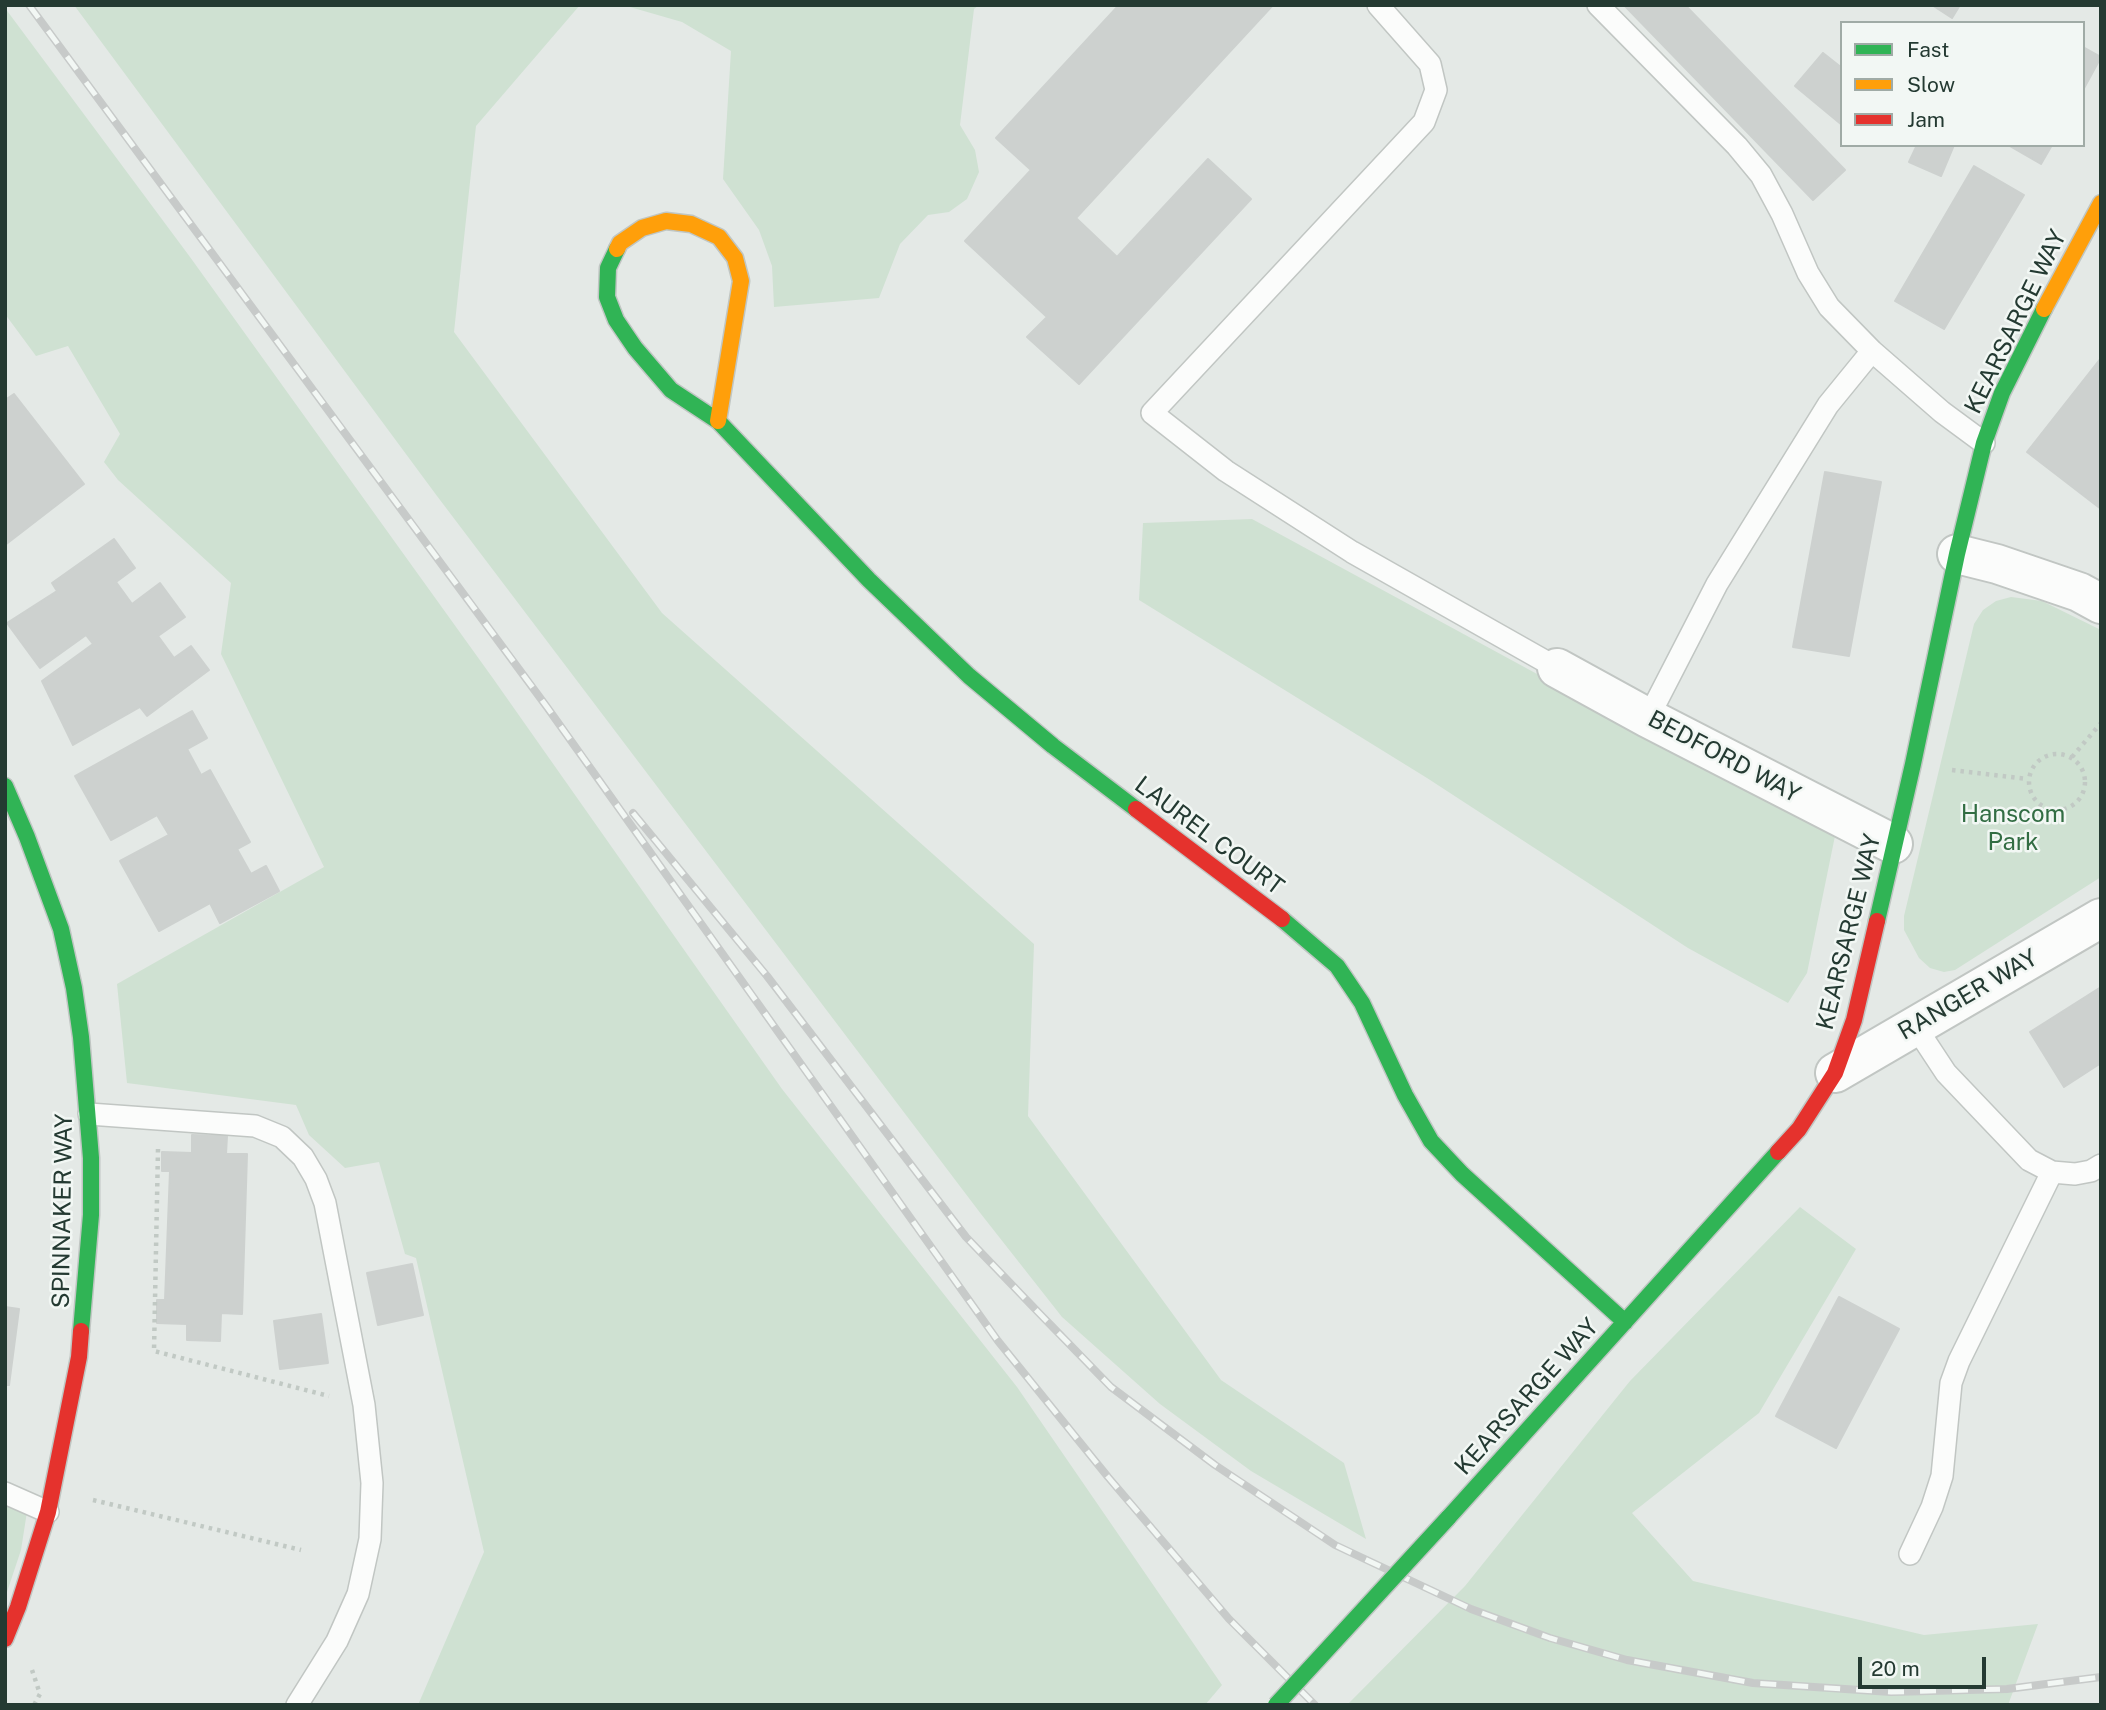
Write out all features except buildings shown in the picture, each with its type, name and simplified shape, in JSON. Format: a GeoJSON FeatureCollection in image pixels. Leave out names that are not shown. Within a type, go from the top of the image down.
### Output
{"type":"FeatureCollection","features":[{"type":"Feature","properties":{"kind":"street","name":"KEARSARGE WAY"},"geometry":{"type":"LineString","coordinates":[[1276,1705],[1799,1129],[1835,1073],[1854,1020],[1984,443],[2001,393],[2101,203]]}},
{"type":"Feature","properties":{"kind":"street","name":"LAUREL COURT"},"geometry":{"type":"LineString","coordinates":[[718,421],[741,281],[735,258],[719,237],[691,223],[666,221],[642,228],[620,243],[608,268],[607,297],[617,320],[635,348],[671,390],[718,421],[870,580],[969,677],[1053,746],[1297,931],[1337,966],[1362,1003],[1405,1095],[1431,1141],[1462,1174],[1625,1322]]}},
{"type":"Feature","properties":{"kind":"street"},"geometry":{"type":"LineString","coordinates":[[1957,554],[1997,564],[2079,592],[2101,604]]}},
{"type":"Feature","properties":{"kind":"street","name":"BEDFORD WAY"},"geometry":{"type":"LineString","coordinates":[[1557,668],[1893,844]]}},
{"type":"Feature","properties":{"kind":"street","name":"SPINNAKER WAY"},"geometry":{"type":"LineString","coordinates":[[5,786],[61,929],[74,988],[89,1114],[90,1215],[81,1345],[66,1428],[48,1512],[5,1639]]}},
{"type":"Feature","properties":{"kind":"street","name":"RANGER WAY"},"geometry":{"type":"LineString","coordinates":[[1835,1073],[2101,918]]}},
{"type":"Feature","properties":{"kind":"lane"},"geometry":{"type":"LineString","coordinates":[[1378,5],[1430,64],[1436,90],[1424,122],[1152,413],[1226,471],[1352,552],[1557,668]]}},
{"type":"Feature","properties":{"kind":"lane"},"geometry":{"type":"LineString","coordinates":[[1598,5],[1737,146],[1761,174],[1808,272],[1829,307],[1872,351],[1942,412],[1984,443]]}},
{"type":"Feature","properties":{"kind":"lane"},"geometry":{"type":"LineString","coordinates":[[1648,718],[1724,572],[1828,405],[1872,351]]}},
{"type":"Feature","properties":{"kind":"lane"},"geometry":{"type":"LineString","coordinates":[[1915,1026],[1946,1073],[2029,1160],[2052,1172],[2075,1174],[2091,1171],[2101,1165]]}},
{"type":"Feature","properties":{"kind":"lane"},"geometry":{"type":"LineString","coordinates":[[89,1114],[255,1126],[282,1137],[303,1157],[316,1179],[325,1203],[364,1405],[372,1483],[370,1539],[358,1594],[337,1641],[297,1705]]}},
{"type":"Feature","properties":{"kind":"lane"},"geometry":{"type":"LineString","coordinates":[[1910,1554],[1932,1507],[1942,1476],[1951,1383],[1959,1361],[2052,1172]]}},
{"type":"Feature","properties":{"kind":"lane"},"geometry":{"type":"LineString","coordinates":[[5,1493],[48,1512]]}},
{"type":"Feature","properties":{"kind":"path"},"geometry":{"type":"LineString","coordinates":[[2072,757],[2101,723]]}},
{"type":"Feature","properties":{"kind":"path"},"geometry":{"type":"LineString","coordinates":[[2051,753],[2072,757],[2086,774],[2087,784],[2082,798],[2065,810],[2046,809],[2033,797],[2028,779],[2032,767],[2051,753]]}},
{"type":"Feature","properties":{"kind":"path"},"geometry":{"type":"LineString","coordinates":[[1941,769],[2028,779]]}},
{"type":"Feature","properties":{"kind":"path"},"geometry":{"type":"LineString","coordinates":[[158,1119],[154,1351],[364,1405]]}},
{"type":"Feature","properties":{"kind":"path"},"geometry":{"type":"LineString","coordinates":[[91,1499],[301,1550]]}},
{"type":"Feature","properties":{"kind":"path"},"geometry":{"type":"LineString","coordinates":[[29,1665],[40,1694],[34,1705]]}},
{"type":"Feature","properties":{"kind":"green space"},"geometry":{"type":"Polygon","coordinates":[[[74,5],[580,5],[476,126],[454,332],[662,613],[1034,944],[1028,1116],[1221,1380],[1344,1463],[1366,1539],[1251,1471],[1160,1404],[1062,1317],[437,496],[74,5]]]}},
{"type":"Feature","properties":{"kind":"green space"},"geometry":{"type":"Polygon","coordinates":[[[623,5],[979,5],[974,9],[960,125],[975,150],[979,172],[967,199],[949,212],[928,215],[900,244],[879,298],[774,307],[772,266],[759,230],[723,179],[731,51],[682,22],[623,5]]]}},
{"type":"Feature","properties":{"kind":"green space"},"geometry":{"type":"Polygon","coordinates":[[[5,8],[190,257],[492,677],[782,1089],[1017,1387],[1222,1685],[1205,1705],[418,1705],[484,1552],[416,1258],[405,1254],[379,1162],[345,1168],[309,1135],[296,1105],[127,1083],[117,984],[324,867],[221,654],[231,583],[118,480],[104,462],[120,434],[68,346],[36,356],[5,314],[5,8]]]}},
{"type":"Feature","properties":{"kind":"green space"},"geometry":{"type":"Polygon","coordinates":[[[1252,519],[1835,836],[1807,973],[1788,1003],[1688,948],[1427,778],[1139,600],[1143,523],[1252,519]]]}},
{"type":"Feature","properties":{"kind":"green space","name":"Hanscom Park"},"geometry":{"type":"Polygon","coordinates":[[[2011,597],[2042,601],[2101,630],[2101,877],[1955,970],[1944,972],[1930,968],[1919,958],[1904,930],[1904,916],[1974,624],[1983,610],[1996,601],[2011,597]]]}},
{"type":"Feature","properties":{"kind":"green space"},"geometry":{"type":"Polygon","coordinates":[[[1800,1207],[1856,1249],[1759,1413],[1632,1513],[1693,1581],[1924,1635],[2038,1624],[2008,1705],[1347,1705],[1465,1586],[1630,1381],[1800,1207]]]}},
{"type":"Feature","properties":{"kind":"green space"},"geometry":{"type":"Polygon","coordinates":[[[5,1484],[29,1499],[21,1550],[5,1598],[5,1484]]]}},
{"type":"Feature","properties":{"kind":"railway"},"geometry":{"type":"LineString","coordinates":[[29,5],[547,707],[998,1341],[1108,1477],[1229,1619],[1315,1705]]}},
{"type":"Feature","properties":{"kind":"railway"},"geometry":{"type":"LineString","coordinates":[[633,813],[767,976],[966,1237],[1111,1387],[1215,1465],[1335,1545],[1471,1609],[1550,1638],[1627,1660],[1753,1683],[1891,1692],[2007,1689],[2101,1677]]}},
{"type":"Feature","properties":{"kind":"traffic: fast"},"geometry":{"type":"LineString","coordinates":[[617,249],[608,268],[607,297],[616,320],[635,348],[671,390],[718,421],[869,580],[969,676],[1053,746],[1136,809]]}},
{"type":"Feature","properties":{"kind":"traffic: fast"},"geometry":{"type":"LineString","coordinates":[[1877,921],[1957,554],[1984,443],[2002,393],[2044,309]]}},
{"type":"Feature","properties":{"kind":"traffic: fast"},"geometry":{"type":"LineString","coordinates":[[5,786],[61,929],[81,1037],[91,1158],[91,1215],[81,1331]]}},
{"type":"Feature","properties":{"kind":"traffic: fast"},"geometry":{"type":"LineString","coordinates":[[1282,919],[1337,966],[1362,1003],[1405,1095],[1431,1141],[1462,1174],[1625,1322]]}},
{"type":"Feature","properties":{"kind":"traffic: fast"},"geometry":{"type":"LineString","coordinates":[[1448,1518],[1778,1152]]}},
{"type":"Feature","properties":{"kind":"traffic: fast"},"geometry":{"type":"LineString","coordinates":[[1276,1705],[1448,1518]]}},
{"type":"Feature","properties":{"kind":"traffic: slow"},"geometry":{"type":"LineString","coordinates":[[2044,309],[2101,203]]}},
{"type":"Feature","properties":{"kind":"traffic: slow"},"geometry":{"type":"LineString","coordinates":[[617,249],[620,243],[642,228],[666,221],[691,224],[719,237],[735,258],[741,281],[718,421]]}},
{"type":"Feature","properties":{"kind":"traffic: jam"},"geometry":{"type":"LineString","coordinates":[[1136,809],[1282,919]]}},
{"type":"Feature","properties":{"kind":"traffic: jam"},"geometry":{"type":"LineString","coordinates":[[1778,1152],[1799,1129],[1835,1073],[1854,1020],[1877,921]]}},
{"type":"Feature","properties":{"kind":"traffic: jam"},"geometry":{"type":"LineString","coordinates":[[5,1639],[48,1512],[79,1357],[81,1331]]}}]}
